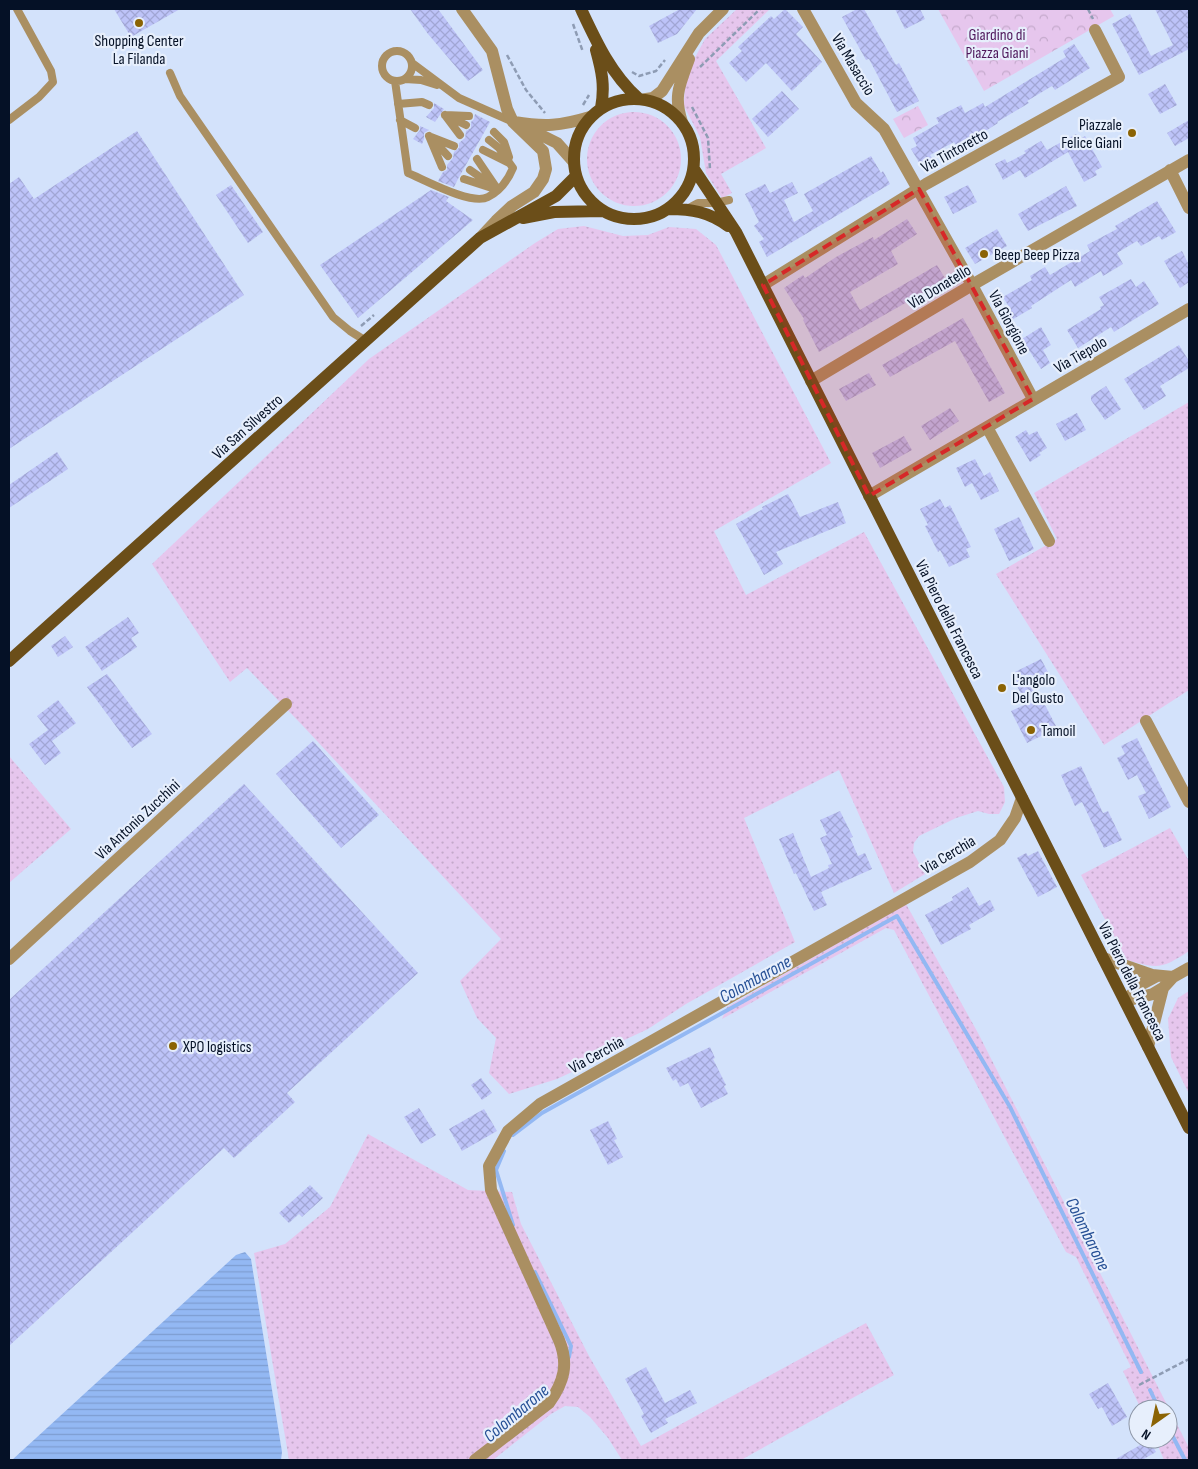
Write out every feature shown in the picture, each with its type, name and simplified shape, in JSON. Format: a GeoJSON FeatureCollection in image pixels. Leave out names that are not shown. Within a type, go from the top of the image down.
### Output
{"type":"FeatureCollection","features":[{"type":"Feature","properties":{"kind":"main road"},"geometry":{"type":"LineString","coordinates":[[581,9],[612,69],[626,87],[642,99]]}},
{"type":"Feature","properties":{"kind":"main road"},"geometry":{"type":"LineString","coordinates":[[591,31],[602,70],[604,89],[601,108]]}},
{"type":"Feature","properties":{"kind":"main road"},"geometry":{"type":"LineString","coordinates":[[625,99],[642,99],[659,103],[674,113],[682,122],[687,129],[694,148],[694,169],[688,188],[676,204],[658,215],[638,220],[617,217],[602,211],[590,201],[576,176],[573,161],[575,146],[581,130],[590,117],[601,108],[625,99]]}},
{"type":"Feature","properties":{"kind":"main road","name":"Via Piero della Francesca"},"geometry":{"type":"LineString","coordinates":[[694,169],[736,232],[1189,1128]]}},
{"type":"Feature","properties":{"kind":"main road","name":"Via San Silvestro"},"geometry":{"type":"LineString","coordinates":[[9,661],[480,238],[556,196],[576,176]]}},
{"type":"Feature","properties":{"kind":"main road","name":"Via Piero della Francesca"},"geometry":{"type":"LineString","coordinates":[[669,209],[698,211],[717,218],[736,232]]}},
{"type":"Feature","properties":{"kind":"main road","name":"Via San Silvestro"},"geometry":{"type":"LineString","coordinates":[[511,221],[554,212],[602,211]]}},
{"type":"Feature","properties":{"kind":"street"},"geometry":{"type":"LineString","coordinates":[[462,9],[492,51],[507,109],[513,122],[542,151],[546,169],[543,180],[534,192],[512,206],[480,238]]}},
{"type":"Feature","properties":{"kind":"street"},"geometry":{"type":"LineString","coordinates":[[642,99],[653,98],[662,91],[699,33],[723,9]]}},
{"type":"Feature","properties":{"kind":"street","name":"Via Masaccio"},"geometry":{"type":"LineString","coordinates":[[803,9],[856,102],[884,129]]}},
{"type":"Feature","properties":{"kind":"street","name":"Via Tintoretto"},"geometry":{"type":"LineString","coordinates":[[762,285],[919,189],[1119,77],[1094,30]]}},
{"type":"Feature","properties":{"kind":"street"},"geometry":{"type":"LineString","coordinates":[[682,122],[677,95],[699,33]]}},
{"type":"Feature","properties":{"kind":"street"},"geometry":{"type":"LineString","coordinates":[[513,122],[543,126],[567,124],[590,117]]}},
{"type":"Feature","properties":{"kind":"street"},"geometry":{"type":"LineString","coordinates":[[513,122],[557,143],[573,161]]}},
{"type":"Feature","properties":{"kind":"street","name":"Via Giorgione"},"geometry":{"type":"LineString","coordinates":[[884,129],[972,285],[1033,399]]}},
{"type":"Feature","properties":{"kind":"street","name":"Via Donatello"},"geometry":{"type":"LineString","coordinates":[[811,381],[972,285],[1189,160]]}},
{"type":"Feature","properties":{"kind":"street"},"geometry":{"type":"LineString","coordinates":[[1170,170],[1189,208]]}},
{"type":"Feature","properties":{"kind":"street","name":"Via Tiepolo"},"geometry":{"type":"LineString","coordinates":[[869,496],[1189,310]]}},
{"type":"Feature","properties":{"kind":"street"},"geometry":{"type":"LineString","coordinates":[[987,427],[1050,540]]}},
{"type":"Feature","properties":{"kind":"street","name":"Via Antonio Zucchini"},"geometry":{"type":"LineString","coordinates":[[9,959],[286,704]]}},
{"type":"Feature","properties":{"kind":"street"},"geometry":{"type":"LineString","coordinates":[[1146,721],[1189,802]]}},
{"type":"Feature","properties":{"kind":"street","name":"Via Cerchia"},"geometry":{"type":"LineString","coordinates":[[475,1460],[549,1402],[557,1392],[565,1367],[564,1353],[560,1340],[491,1190],[489,1166],[508,1131],[540,1104],[970,862],[1000,840],[1015,818],[1022,798]]}},
{"type":"Feature","properties":{"kind":"street"},"geometry":{"type":"LineString","coordinates":[[1103,958],[1157,976],[1173,977]]}},
{"type":"Feature","properties":{"kind":"street"},"geometry":{"type":"LineString","coordinates":[[1125,1001],[1153,994],[1163,988],[1173,977],[1189,968]]}},
{"type":"Feature","properties":{"kind":"street"},"geometry":{"type":"LineString","coordinates":[[1125,1001],[1142,984],[1157,976]]}},
{"type":"Feature","properties":{"kind":"street"},"geometry":{"type":"LineString","coordinates":[[1148,1047],[1163,988]]}},
{"type":"Feature","properties":{"kind":"lane"},"geometry":{"type":"LineString","coordinates":[[9,120],[39,98],[53,82],[51,71],[17,9]]}},
{"type":"Feature","properties":{"kind":"lane"},"geometry":{"type":"LineString","coordinates":[[444,88],[421,80],[405,79],[395,81],[390,79],[384,72],[383,63],[386,56],[392,52],[401,51],[408,55],[412,62],[444,88],[471,104],[513,122]]}},
{"type":"Feature","properties":{"kind":"lane"},"geometry":{"type":"LineString","coordinates":[[405,79],[411,72],[412,62]]}},
{"type":"Feature","properties":{"kind":"lane"},"geometry":{"type":"LineString","coordinates":[[170,73],[180,96],[333,317],[366,341]]}},
{"type":"Feature","properties":{"kind":"lane"},"geometry":{"type":"LineString","coordinates":[[395,81],[408,173],[469,198],[487,198],[508,179],[512,168],[504,142],[494,132]]}},
{"type":"Feature","properties":{"kind":"lane"},"geometry":{"type":"LineString","coordinates":[[398,104],[422,102],[429,106]]}},
{"type":"Feature","properties":{"kind":"lane"},"geometry":{"type":"LineString","coordinates":[[445,114],[469,116]]}},
{"type":"Feature","properties":{"kind":"lane"},"geometry":{"type":"LineString","coordinates":[[445,114],[466,125]]}},
{"type":"Feature","properties":{"kind":"lane"},"geometry":{"type":"LineString","coordinates":[[445,114],[460,135]]}},
{"type":"Feature","properties":{"kind":"lane"},"geometry":{"type":"LineString","coordinates":[[400,120],[415,128]]}},
{"type":"Feature","properties":{"kind":"lane"},"geometry":{"type":"LineString","coordinates":[[430,136],[454,146]]}},
{"type":"Feature","properties":{"kind":"lane"},"geometry":{"type":"LineString","coordinates":[[430,136],[448,156]]}},
{"type":"Feature","properties":{"kind":"lane"},"geometry":{"type":"LineString","coordinates":[[430,136],[442,167]]}},
{"type":"Feature","properties":{"kind":"lane"},"geometry":{"type":"LineString","coordinates":[[489,140],[499,148],[511,164]]}},
{"type":"Feature","properties":{"kind":"lane"},"geometry":{"type":"LineString","coordinates":[[483,150],[511,164]]}},
{"type":"Feature","properties":{"kind":"lane"},"geometry":{"type":"LineString","coordinates":[[477,159],[498,190]]}},
{"type":"Feature","properties":{"kind":"lane"},"geometry":{"type":"LineString","coordinates":[[470,170],[498,190]]}},
{"type":"Feature","properties":{"kind":"lane"},"geometry":{"type":"LineString","coordinates":[[464,179],[498,190]]}},
{"type":"Feature","properties":{"kind":"lane"},"geometry":{"type":"LineString","coordinates":[[687,209],[698,203],[716,203],[729,200]]}},
{"type":"Feature","properties":{"kind":"path"},"geometry":{"type":"LineString","coordinates":[[697,71],[760,9]]}},
{"type":"Feature","properties":{"kind":"path"},"geometry":{"type":"LineString","coordinates":[[573,23],[584,54]]}},
{"type":"Feature","properties":{"kind":"path"},"geometry":{"type":"LineString","coordinates":[[506,53],[526,90],[548,116],[543,126]]}},
{"type":"Feature","properties":{"kind":"path"},"geometry":{"type":"LineString","coordinates":[[625,69],[639,76],[656,71],[666,59]]}},
{"type":"Feature","properties":{"kind":"path"},"geometry":{"type":"LineString","coordinates":[[578,109],[584,105],[591,92]]}},
{"type":"Feature","properties":{"kind":"path"},"geometry":{"type":"LineString","coordinates":[[690,102],[694,114],[704,128],[708,138],[712,174]]}},
{"type":"Feature","properties":{"kind":"path"},"geometry":{"type":"LineString","coordinates":[[353,333],[375,314]]}},
{"type":"Feature","properties":{"kind":"path"},"geometry":{"type":"LineString","coordinates":[[1138,1385],[1189,1358]]}},
{"type":"Feature","properties":{"kind":"highlighted area"},"geometry":{"type":"Polygon","coordinates":[[[919,189],[1033,399],[869,496],[763,285],[919,189]]]}},
{"type":"Feature","properties":{"kind":"green space"},"geometry":{"type":"Polygon","coordinates":[[[737,9],[770,9],[716,61],[766,148],[721,174],[732,193],[722,198],[706,173],[700,137],[684,106],[685,81],[705,39],[737,9]]]}},
{"type":"Feature","properties":{"kind":"green space","name":"Giardino di Piazza Giani"},"geometry":{"type":"Polygon","coordinates":[[[938,9],[1110,9],[1114,16],[984,91],[938,9]]]}},
{"type":"Feature","properties":{"kind":"green space"},"geometry":{"type":"Polygon","coordinates":[[[918,106],[928,125],[904,138],[893,119],[918,106]]]}},
{"type":"Feature","properties":{"kind":"green space"},"geometry":{"type":"Polygon","coordinates":[[[634,112],[652,116],[667,126],[677,141],[681,159],[677,177],[667,192],[652,202],[634,206],[616,202],[601,192],[591,177],[587,159],[591,141],[601,126],[616,116],[634,112]]]}},
{"type":"Feature","properties":{"kind":"green space"},"geometry":{"type":"Polygon","coordinates":[[[584,226],[623,236],[648,235],[669,227],[696,229],[716,245],[831,463],[714,531],[746,595],[864,532],[1004,787],[1005,802],[999,814],[978,811],[956,818],[919,836],[914,843],[913,852],[925,874],[894,893],[839,770],[744,818],[795,942],[686,1004],[648,1029],[603,1050],[589,1064],[557,1079],[509,1094],[489,1073],[496,1038],[477,1018],[460,981],[501,939],[247,668],[230,682],[152,564],[369,359],[535,243],[558,229],[584,226]]]}},
{"type":"Feature","properties":{"kind":"green space"},"geometry":{"type":"Polygon","coordinates":[[[1189,402],[1189,690],[1104,745],[996,574],[1057,539],[1034,493],[1189,402]]]}},
{"type":"Feature","properties":{"kind":"green space"},"geometry":{"type":"Polygon","coordinates":[[[9,756],[71,829],[9,883],[9,756]]]}},
{"type":"Feature","properties":{"kind":"green space"},"geometry":{"type":"Polygon","coordinates":[[[1170,828],[1189,861],[1189,951],[1160,966],[1146,965],[1127,960],[1081,875],[1170,828]]]}},
{"type":"Feature","properties":{"kind":"green space"},"geometry":{"type":"Polygon","coordinates":[[[906,904],[978,1033],[1164,1399],[1136,1399],[1123,1371],[1131,1367],[1076,1257],[1066,1252],[894,930],[886,928],[722,1019],[727,1007],[906,904]]]}},
{"type":"Feature","properties":{"kind":"green space"},"geometry":{"type":"Polygon","coordinates":[[[1189,991],[1189,1094],[1171,1057],[1168,1019],[1178,998],[1189,991]]]}},
{"type":"Feature","properties":{"kind":"green space"},"geometry":{"type":"Polygon","coordinates":[[[368,1134],[468,1190],[512,1192],[521,1224],[589,1356],[641,1446],[866,1323],[894,1375],[741,1460],[622,1460],[608,1438],[590,1417],[578,1407],[565,1406],[551,1414],[493,1460],[289,1460],[254,1253],[285,1244],[330,1207],[368,1134]]]}},
{"type":"Feature","properties":{"kind":"green space"},"geometry":{"type":"Polygon","coordinates":[[[1178,1426],[1189,1448],[1189,1460],[1164,1460],[1159,1449],[1178,1449],[1178,1426]]]}},
{"type":"Feature","properties":{"kind":"water"},"geometry":{"type":"Polygon","coordinates":[[[245,1252],[251,1259],[282,1452],[281,1460],[12,1460],[236,1255],[245,1252]]]}},
{"type":"Feature","properties":{"kind":"building","name":"Shopping Center La Filanda"},"geometry":{"type":"Polygon","coordinates":[[[114,9],[180,9],[131,37],[114,9]]]}},
{"type":"Feature","properties":{"kind":"building"},"geometry":{"type":"Polygon","coordinates":[[[410,9],[438,9],[483,70],[468,81],[428,34],[410,9]]]}},
{"type":"Feature","properties":{"kind":"building"},"geometry":{"type":"Polygon","coordinates":[[[680,9],[697,9],[677,34],[658,43],[649,26],[680,9]]]}},
{"type":"Feature","properties":{"kind":"building"},"geometry":{"type":"Polygon","coordinates":[[[785,9],[803,27],[796,34],[822,62],[792,91],[766,63],[746,82],[729,63],[742,51],[738,47],[771,16],[774,19],[785,9]]]}},
{"type":"Feature","properties":{"kind":"building"},"geometry":{"type":"Polygon","coordinates":[[[857,9],[864,9],[896,65],[899,63],[919,101],[897,112],[869,59],[866,60],[842,17],[857,9]]]}},
{"type":"Feature","properties":{"kind":"building"},"geometry":{"type":"Polygon","coordinates":[[[895,9],[920,9],[925,19],[905,29],[895,9]]]}},
{"type":"Feature","properties":{"kind":"building"},"geometry":{"type":"Polygon","coordinates":[[[1155,9],[1189,9],[1189,49],[1139,75],[1112,24],[1130,14],[1151,56],[1173,45],[1155,9]]]}},
{"type":"Feature","properties":{"kind":"building"},"geometry":{"type":"Polygon","coordinates":[[[1074,44],[1090,68],[1055,90],[1052,86],[1027,101],[1029,103],[984,132],[956,145],[954,142],[930,155],[932,158],[920,164],[911,149],[917,146],[913,138],[939,123],[936,118],[961,105],[965,113],[983,103],[985,107],[1066,57],[1063,51],[1074,44]]]}},
{"type":"Feature","properties":{"kind":"building"},"geometry":{"type":"Polygon","coordinates":[[[1165,84],[1177,105],[1160,114],[1148,94],[1165,84]]]}},
{"type":"Feature","properties":{"kind":"building"},"geometry":{"type":"Polygon","coordinates":[[[782,91],[799,109],[768,137],[752,119],[782,91]]]}},
{"type":"Feature","properties":{"kind":"building"},"geometry":{"type":"Polygon","coordinates":[[[434,103],[444,109],[435,122],[426,117],[434,108],[434,103]]]}},
{"type":"Feature","properties":{"kind":"building"},"geometry":{"type":"Polygon","coordinates":[[[475,114],[490,122],[454,187],[438,181],[443,172],[447,170],[447,165],[453,158],[454,152],[459,148],[459,143],[465,138],[466,131],[471,128],[471,122],[475,114]]]}},
{"type":"Feature","properties":{"kind":"building"},"geometry":{"type":"Polygon","coordinates":[[[1189,120],[1189,138],[1175,146],[1167,133],[1189,120]]]}},
{"type":"Feature","properties":{"kind":"building"},"geometry":{"type":"Polygon","coordinates":[[[420,126],[429,130],[424,133],[422,144],[413,139],[420,130],[420,126]]]}},
{"type":"Feature","properties":{"kind":"building"},"geometry":{"type":"Polygon","coordinates":[[[137,131],[244,295],[9,449],[9,184],[19,177],[34,199],[137,131]]]}},
{"type":"Feature","properties":{"kind":"building"},"geometry":{"type":"Polygon","coordinates":[[[1076,134],[1079,140],[1085,136],[1102,167],[1095,171],[1097,175],[1084,182],[1068,152],[1025,178],[1020,170],[1003,180],[995,164],[1005,159],[1007,163],[1026,153],[1024,151],[1041,141],[1047,150],[1076,134]]]}},
{"type":"Feature","properties":{"kind":"building"},"geometry":{"type":"Polygon","coordinates":[[[871,156],[881,173],[883,171],[890,184],[767,257],[759,242],[764,239],[754,226],[759,222],[745,194],[765,184],[770,193],[792,182],[798,193],[784,200],[794,222],[813,211],[804,194],[871,156]]]}},
{"type":"Feature","properties":{"kind":"building"},"geometry":{"type":"Polygon","coordinates":[[[231,185],[263,232],[248,243],[216,195],[231,185]]]}},
{"type":"Feature","properties":{"kind":"building"},"geometry":{"type":"Polygon","coordinates":[[[968,185],[977,202],[953,214],[944,197],[968,185]]]}},
{"type":"Feature","properties":{"kind":"building"},"geometry":{"type":"Polygon","coordinates":[[[1066,186],[1077,206],[1028,231],[1018,214],[1066,186]]]}},
{"type":"Feature","properties":{"kind":"building"},"geometry":{"type":"Polygon","coordinates":[[[431,190],[449,197],[446,201],[473,220],[358,318],[320,265],[431,190]]]}},
{"type":"Feature","properties":{"kind":"building"},"geometry":{"type":"Polygon","coordinates":[[[1157,201],[1176,232],[1162,240],[1159,236],[1141,246],[1137,241],[1117,253],[1123,264],[1103,276],[1101,271],[1075,287],[1071,280],[1010,321],[1004,310],[1009,307],[1003,297],[1032,280],[1030,276],[1045,267],[1050,275],[1090,251],[1087,245],[1117,229],[1115,226],[1157,201]]]}},
{"type":"Feature","properties":{"kind":"building"},"geometry":{"type":"Polygon","coordinates":[[[907,219],[917,234],[891,251],[898,264],[850,292],[860,310],[937,265],[946,280],[819,352],[804,319],[784,288],[803,275],[805,278],[836,257],[873,237],[874,240],[907,219]]]}},
{"type":"Feature","properties":{"kind":"building"},"geometry":{"type":"Polygon","coordinates":[[[997,229],[1007,246],[975,264],[965,248],[997,229]]]}},
{"type":"Feature","properties":{"kind":"building"},"geometry":{"type":"Polygon","coordinates":[[[1182,251],[1189,265],[1189,282],[1180,288],[1164,261],[1182,251]]]}},
{"type":"Feature","properties":{"kind":"building"},"geometry":{"type":"Polygon","coordinates":[[[1131,279],[1136,287],[1144,281],[1159,304],[1114,332],[1111,327],[1078,348],[1067,330],[1101,309],[1100,307],[1104,305],[1099,297],[1131,279]]]}},
{"type":"Feature","properties":{"kind":"building"},"geometry":{"type":"Polygon","coordinates":[[[963,318],[1005,393],[989,402],[955,341],[890,377],[882,365],[963,318]]]}},
{"type":"Feature","properties":{"kind":"building"},"geometry":{"type":"Polygon","coordinates":[[[1041,327],[1051,345],[1043,350],[1050,363],[1041,369],[1022,339],[1041,327]]]}},
{"type":"Feature","properties":{"kind":"building"},"geometry":{"type":"Polygon","coordinates":[[[1179,345],[1189,361],[1189,368],[1160,386],[1166,396],[1144,410],[1124,379],[1179,345]]]}},
{"type":"Feature","properties":{"kind":"building"},"geometry":{"type":"Polygon","coordinates":[[[869,373],[876,385],[846,401],[839,389],[869,373]]]}},
{"type":"Feature","properties":{"kind":"building"},"geometry":{"type":"Polygon","coordinates":[[[1106,386],[1121,409],[1105,420],[1091,400],[1091,396],[1106,386]]]}},
{"type":"Feature","properties":{"kind":"building"},"geometry":{"type":"Polygon","coordinates":[[[950,408],[959,421],[930,440],[921,426],[950,408]]]}},
{"type":"Feature","properties":{"kind":"building"},"geometry":{"type":"Polygon","coordinates":[[[1077,413],[1086,430],[1065,441],[1056,424],[1077,413]]]}},
{"type":"Feature","properties":{"kind":"building"},"geometry":{"type":"Polygon","coordinates":[[[1026,430],[1029,435],[1037,431],[1047,448],[1039,453],[1041,455],[1030,462],[1015,437],[1026,430]]]}},
{"type":"Feature","properties":{"kind":"building"},"geometry":{"type":"Polygon","coordinates":[[[904,436],[912,450],[880,468],[872,453],[904,436]]]}},
{"type":"Feature","properties":{"kind":"building"},"geometry":{"type":"Polygon","coordinates":[[[57,452],[68,469],[9,508],[9,485],[57,452]]]}},
{"type":"Feature","properties":{"kind":"building"},"geometry":{"type":"Polygon","coordinates":[[[975,459],[984,476],[990,472],[999,491],[981,500],[972,483],[965,487],[956,468],[975,459]]]}},
{"type":"Feature","properties":{"kind":"building"},"geometry":{"type":"Polygon","coordinates":[[[788,494],[800,517],[838,502],[846,523],[776,552],[783,564],[764,575],[736,524],[763,509],[762,507],[788,494]]]}},
{"type":"Feature","properties":{"kind":"building"},"geometry":{"type":"Polygon","coordinates":[[[940,499],[945,508],[950,505],[971,547],[966,549],[970,557],[949,567],[940,550],[938,552],[925,526],[928,525],[920,509],[940,499]]]}},
{"type":"Feature","properties":{"kind":"building"},"geometry":{"type":"Polygon","coordinates":[[[1019,517],[1034,549],[1009,561],[994,529],[1019,517]]]}},
{"type":"Feature","properties":{"kind":"building"},"geometry":{"type":"Polygon","coordinates":[[[128,617],[139,633],[131,638],[137,647],[102,671],[85,647],[128,617]]]}},
{"type":"Feature","properties":{"kind":"building"},"geometry":{"type":"Polygon","coordinates":[[[65,636],[73,647],[58,657],[51,646],[65,636]]]}},
{"type":"Feature","properties":{"kind":"building"},"geometry":{"type":"Polygon","coordinates":[[[1041,659],[1049,674],[1033,682],[1057,728],[1027,743],[1011,711],[1026,704],[1011,674],[1041,659]]]}},
{"type":"Feature","properties":{"kind":"building"},"geometry":{"type":"Polygon","coordinates":[[[107,674],[152,734],[132,748],[87,687],[107,674]]]}},
{"type":"Feature","properties":{"kind":"building"},"geometry":{"type":"Polygon","coordinates":[[[58,700],[76,723],[52,741],[61,753],[45,765],[29,744],[48,730],[37,716],[58,700]]]}},
{"type":"Feature","properties":{"kind":"building"},"geometry":{"type":"Polygon","coordinates":[[[1137,738],[1171,807],[1149,819],[1138,796],[1146,793],[1137,775],[1128,780],[1117,758],[1125,754],[1121,746],[1137,738]]]}},
{"type":"Feature","properties":{"kind":"building"},"geometry":{"type":"Polygon","coordinates":[[[313,741],[379,815],[341,848],[276,774],[313,741]]]}},
{"type":"Feature","properties":{"kind":"building"},"geometry":{"type":"Polygon","coordinates":[[[1081,766],[1103,813],[1108,811],[1122,840],[1104,848],[1082,802],[1075,806],[1061,775],[1081,766]]]}},
{"type":"Feature","properties":{"kind":"building","name":"XPO logistics"},"geometry":{"type":"Polygon","coordinates":[[[244,784],[418,973],[287,1093],[295,1102],[234,1158],[224,1148],[9,1346],[9,1000],[244,784]]]}},
{"type":"Feature","properties":{"kind":"building"},"geometry":{"type":"Polygon","coordinates":[[[840,811],[853,837],[850,838],[858,856],[865,853],[872,869],[821,892],[827,905],[814,911],[796,873],[794,874],[779,839],[793,833],[811,877],[829,868],[828,865],[832,864],[820,838],[827,835],[820,820],[840,811]]]}},
{"type":"Feature","properties":{"kind":"building"},"geometry":{"type":"Polygon","coordinates":[[[1038,851],[1057,887],[1038,897],[1017,858],[1026,853],[1028,856],[1038,851]]]}},
{"type":"Feature","properties":{"kind":"building"},"geometry":{"type":"Polygon","coordinates":[[[968,887],[979,906],[990,900],[995,910],[969,925],[971,929],[941,945],[925,915],[953,900],[952,897],[968,887]]]}},
{"type":"Feature","properties":{"kind":"building"},"geometry":{"type":"Polygon","coordinates":[[[710,1047],[728,1094],[701,1108],[688,1083],[680,1087],[676,1079],[673,1081],[666,1068],[710,1047]]]}},
{"type":"Feature","properties":{"kind":"building"},"geometry":{"type":"Polygon","coordinates":[[[481,1078],[492,1093],[482,1100],[471,1085],[481,1078]]]}},
{"type":"Feature","properties":{"kind":"building"},"geometry":{"type":"Polygon","coordinates":[[[419,1108],[436,1135],[421,1144],[404,1117],[419,1108]]]}},
{"type":"Feature","properties":{"kind":"building"},"geometry":{"type":"Polygon","coordinates":[[[484,1109],[497,1131],[462,1151],[449,1129],[484,1109]]]}},
{"type":"Feature","properties":{"kind":"building"},"geometry":{"type":"Polygon","coordinates":[[[608,1121],[617,1139],[614,1140],[623,1157],[608,1165],[590,1130],[608,1121]]]}},
{"type":"Feature","properties":{"kind":"building"},"geometry":{"type":"Polygon","coordinates":[[[310,1185],[323,1198],[302,1217],[299,1214],[289,1223],[279,1213],[310,1185]]]}},
{"type":"Feature","properties":{"kind":"building"},"geometry":{"type":"Polygon","coordinates":[[[646,1367],[665,1403],[690,1390],[697,1403],[665,1419],[668,1423],[651,1433],[641,1416],[644,1414],[625,1379],[646,1367]]]}},
{"type":"Feature","properties":{"kind":"building"},"geometry":{"type":"Polygon","coordinates":[[[1108,1383],[1127,1417],[1112,1426],[1102,1407],[1098,1409],[1089,1394],[1108,1383]]]}},
{"type":"Feature","properties":{"kind":"building"},"geometry":{"type":"Polygon","coordinates":[[[1133,1449],[1154,1449],[1156,1452],[1142,1460],[1114,1460],[1133,1449]]]}},
{"type":"Feature","properties":{"kind":"waterway","name":"Colombarone"},"geometry":{"type":"LineString","coordinates":[[513,1135],[542,1113],[897,916],[1010,1107],[1141,1372]]}},
{"type":"Feature","properties":{"kind":"waterway","name":"Colombarone"},"geometry":{"type":"LineString","coordinates":[[504,1151],[496,1170],[513,1225]]}},
{"type":"Feature","properties":{"kind":"waterway","name":"Colombarone"},"geometry":{"type":"LineString","coordinates":[[535,1272],[571,1346],[569,1357]]}},
{"type":"Feature","properties":{"kind":"waterway","name":"Colombarone"},"geometry":{"type":"LineString","coordinates":[[1150,1390],[1154,1399]]}},
{"type":"Feature","properties":{"kind":"waterway","name":"Colombarone"},"geometry":{"type":"LineString","coordinates":[[1178,1446],[1185,1460]]}},
{"type":"Feature","properties":{"kind":"place","name":"Shopping Center La Filanda"},"geometry":{"type":"Point","coordinates":[139,23]}},
{"type":"Feature","properties":{"kind":"place","name":"Piazzale Felice Giani"},"geometry":{"type":"Point","coordinates":[1132,133]}},
{"type":"Feature","properties":{"kind":"place","name":"Beep Beep Pizza"},"geometry":{"type":"Point","coordinates":[984,254]}},
{"type":"Feature","properties":{"kind":"place","name":"L'angolo Del Gusto"},"geometry":{"type":"Point","coordinates":[1002,688]}},
{"type":"Feature","properties":{"kind":"place","name":"Tamoil"},"geometry":{"type":"Point","coordinates":[1031,730]}},
{"type":"Feature","properties":{"kind":"place","name":"XPO logistics"},"geometry":{"type":"Point","coordinates":[173,1046]}}]}
